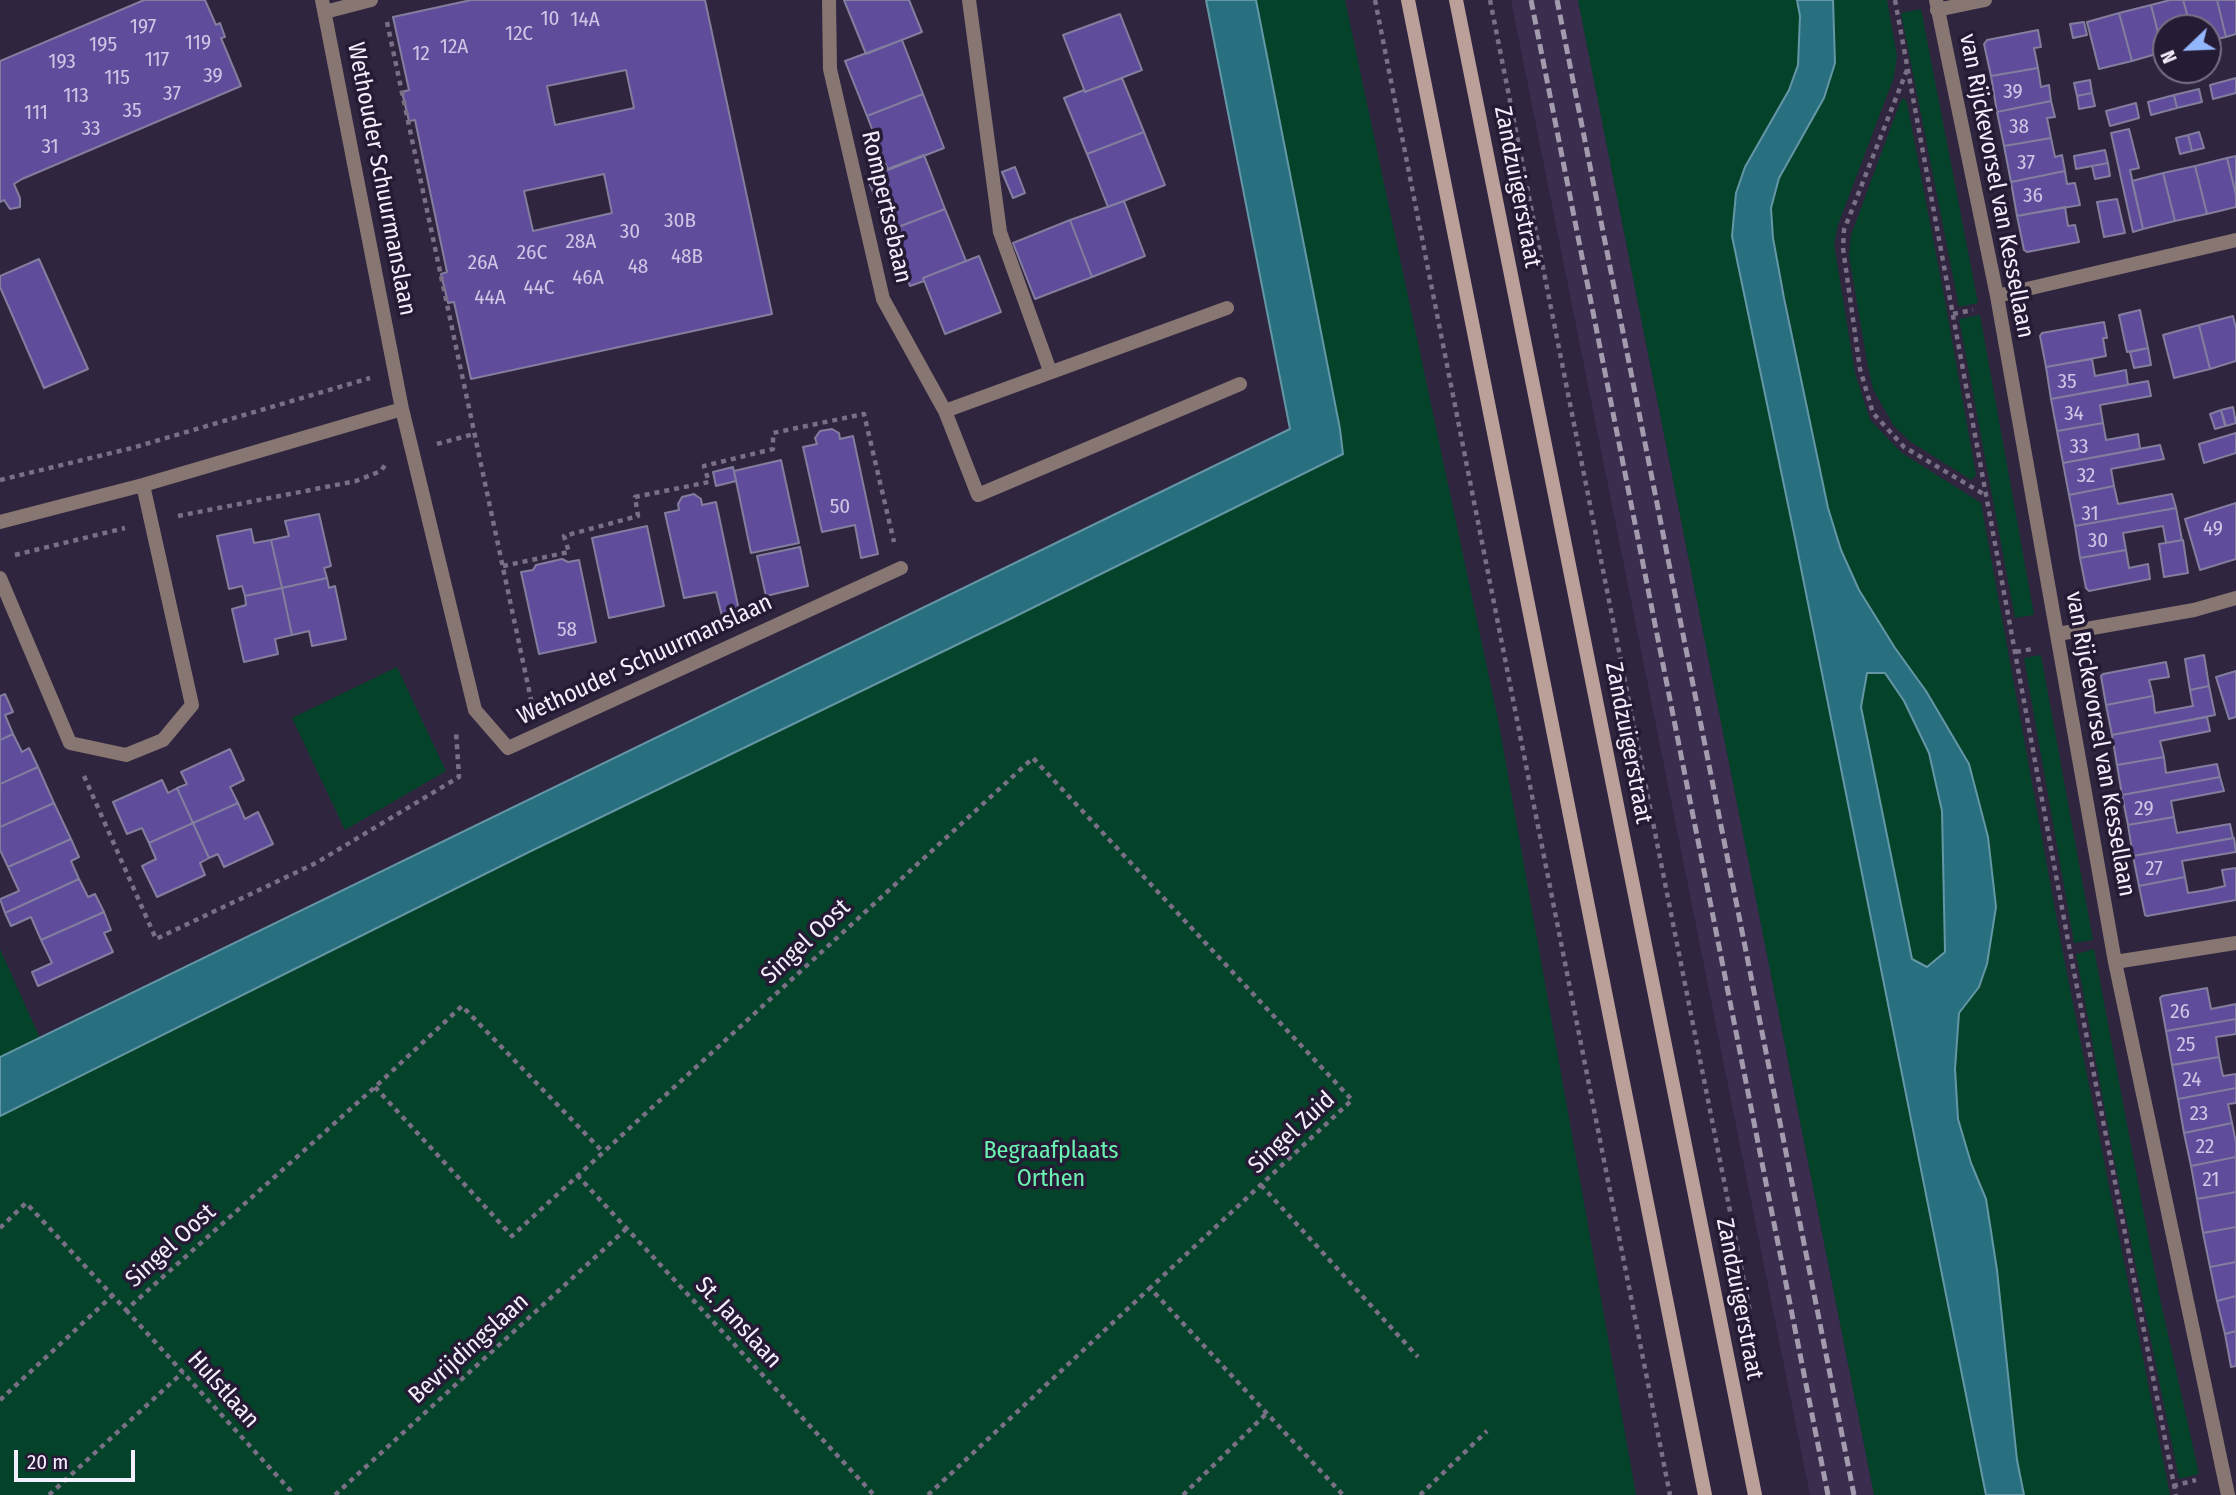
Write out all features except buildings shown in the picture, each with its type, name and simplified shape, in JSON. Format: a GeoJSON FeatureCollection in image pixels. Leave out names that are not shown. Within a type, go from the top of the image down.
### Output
{"type":"FeatureCollection","features":[{"type":"Feature","properties":{"kind":"main road"},"geometry":{"type":"LineString","coordinates":[[1408,0],[1705,1495]]}},
{"type":"Feature","properties":{"kind":"main road","name":"Zandzuigerstraat"},"geometry":{"type":"LineString","coordinates":[[1456,0],[1755,1495]]}},
{"type":"Feature","properties":{"kind":"street"},"geometry":{"type":"LineString","coordinates":[[323,6],[371,0]]}},
{"type":"Feature","properties":{"kind":"street","name":"Rompertsebaan"},"geometry":{"type":"LineString","coordinates":[[829,0],[830,69],[883,299],[945,411],[978,495],[1240,384]]}},
{"type":"Feature","properties":{"kind":"street"},"geometry":{"type":"LineString","coordinates":[[969,0],[1000,232],[1050,371]]}},
{"type":"Feature","properties":{"kind":"street"},"geometry":{"type":"LineString","coordinates":[[1936,5],[1985,0]]}},
{"type":"Feature","properties":{"kind":"street","name":"van Rijckevorsel van Kessellaan"},"geometry":{"type":"LineString","coordinates":[[1936,5],[1997,296],[2115,962],[2228,1495]]}},
{"type":"Feature","properties":{"kind":"street","name":"Wethouder Schuurmanslaan"},"geometry":{"type":"LineString","coordinates":[[323,6],[402,409],[475,710],[508,748],[901,568]]}},
{"type":"Feature","properties":{"kind":"street"},"geometry":{"type":"LineString","coordinates":[[1997,296],[2236,240]]}},
{"type":"Feature","properties":{"kind":"street"},"geometry":{"type":"LineString","coordinates":[[945,411],[1227,308]]}},
{"type":"Feature","properties":{"kind":"street"},"geometry":{"type":"LineString","coordinates":[[0,522],[143,485],[402,409]]}},
{"type":"Feature","properties":{"kind":"street"},"geometry":{"type":"LineString","coordinates":[[0,578],[70,743],[126,755],[163,740],[192,705],[143,485]]}},
{"type":"Feature","properties":{"kind":"street"},"geometry":{"type":"LineString","coordinates":[[2058,634],[2194,610],[2236,598]]}},
{"type":"Feature","properties":{"kind":"street"},"geometry":{"type":"LineString","coordinates":[[2115,962],[2236,943]]}},
{"type":"Feature","properties":{"kind":"street"},"geometry":{"type":"LineString","coordinates":[[2220,1462],[2236,1458]]}},
{"type":"Feature","properties":{"kind":"path"},"geometry":{"type":"LineString","coordinates":[[1375,0],[1670,1495]]}},
{"type":"Feature","properties":{"kind":"path","name":"Zandzuigerstraat"},"geometry":{"type":"LineString","coordinates":[[1490,0],[1752,1319]]}},
{"type":"Feature","properties":{"kind":"path"},"geometry":{"type":"LineString","coordinates":[[1895,0],[2074,973],[2176,1495]]}},
{"type":"Feature","properties":{"kind":"path"},"geometry":{"type":"LineString","coordinates":[[385,13],[539,733]]}},
{"type":"Feature","properties":{"kind":"path"},"geometry":{"type":"LineString","coordinates":[[1908,69],[1844,230],[1843,248],[1860,369],[1873,413],[1904,447],[1987,496]]}},
{"type":"Feature","properties":{"kind":"path"},"geometry":{"type":"LineString","coordinates":[[0,480],[132,448],[394,371]]}},
{"type":"Feature","properties":{"kind":"path"},"geometry":{"type":"LineString","coordinates":[[502,566],[569,552],[564,536],[638,516],[635,496],[709,482],[704,466],[773,449],[773,433],[864,414],[901,568]]}},
{"type":"Feature","properties":{"kind":"path"},"geometry":{"type":"LineString","coordinates":[[13,555],[151,522],[355,481],[381,471],[389,460],[412,450],[474,434]]}},
{"type":"Feature","properties":{"kind":"path"},"geometry":{"type":"LineString","coordinates":[[70,743],[156,939],[316,863],[459,777],[456,731],[475,710]]}},
{"type":"Feature","properties":{"kind":"path","name":"Singel Oost"},"geometry":{"type":"LineString","coordinates":[[375,1087],[512,1236],[1033,758]]}},
{"type":"Feature","properties":{"kind":"path","name":"Singel Zuid"},"geometry":{"type":"LineString","coordinates":[[928,1495],[1352,1100],[1033,758]]}},
{"type":"Feature","properties":{"kind":"path","name":"Singel Oost"},"geometry":{"type":"LineString","coordinates":[[0,1228],[26,1203],[126,1310],[462,1006],[603,1152]]}},
{"type":"Feature","properties":{"kind":"path","name":"St. Janslaan"},"geometry":{"type":"LineString","coordinates":[[578,1175],[874,1495]]}},
{"type":"Feature","properties":{"kind":"path"},"geometry":{"type":"LineString","coordinates":[[1261,1185],[1418,1357]]}},
{"type":"Feature","properties":{"kind":"path","name":"Bevrijdingslaan"},"geometry":{"type":"LineString","coordinates":[[335,1495],[626,1228]]}},
{"type":"Feature","properties":{"kind":"path"},"geometry":{"type":"LineString","coordinates":[[1150,1288],[1343,1495]]}},
{"type":"Feature","properties":{"kind":"path"},"geometry":{"type":"LineString","coordinates":[[0,1400],[113,1295]]}},
{"type":"Feature","properties":{"kind":"path","name":"Hulstlaan"},"geometry":{"type":"LineString","coordinates":[[126,1310],[290,1490],[291,1495]]}},
{"type":"Feature","properties":{"kind":"path"},"geometry":{"type":"LineString","coordinates":[[49,1495],[183,1371]]}},
{"type":"Feature","properties":{"kind":"path"},"geometry":{"type":"LineString","coordinates":[[1183,1495],[1266,1413]]}},
{"type":"Feature","properties":{"kind":"path"},"geometry":{"type":"LineString","coordinates":[[1420,1495],[1487,1431]]}},
{"type":"Feature","properties":{"kind":"shaded area"},"geometry":{"type":"Polygon","coordinates":[[[1206,0],[1256,0],[1343,454],[531,851],[0,1116],[0,1057],[1290,429],[1206,0]]]}},
{"type":"Feature","properties":{"kind":"shaded area"},"geometry":{"type":"Polygon","coordinates":[[[1511,0],[1578,0],[1874,1495],[1810,1495],[1511,0]]]}},
{"type":"Feature","properties":{"kind":"shaded area"},"geometry":{"type":"Polygon","coordinates":[[[1797,0],[1833,0],[1835,63],[1824,98],[1779,178],[1771,208],[1773,238],[1784,298],[1828,508],[1841,550],[1859,590],[1926,691],[1969,764],[1988,837],[1996,907],[1987,964],[1979,987],[1959,1013],[1955,1069],[1958,1119],[1971,1163],[1986,1199],[1997,1270],[2017,1460],[2024,1495],[1986,1495],[1732,236],[1736,193],[1745,167],[1789,90],[1798,65],[1800,16],[1797,0]],[[1867,673],[1861,707],[1912,959],[1927,967],[1945,952],[1942,811],[1929,753],[1904,701],[1885,673],[1867,673]]]}},
{"type":"Feature","properties":{"kind":"green space","name":"Begraafplaats Orthen"},"geometry":{"type":"Polygon","coordinates":[[[1256,0],[1345,0],[1498,719],[1636,1495],[0,1495],[0,1116],[531,851],[1010,619],[1342,454],[1340,429],[1256,0]]]}},
{"type":"Feature","properties":{"kind":"green space"},"geometry":{"type":"Polygon","coordinates":[[[1578,0],[1797,0],[1800,16],[1798,65],[1732,236],[1986,1495],[1874,1495],[1578,0]]]}},
{"type":"Feature","properties":{"kind":"green space"},"geometry":{"type":"Polygon","coordinates":[[[1833,0],[1887,0],[1897,56],[1894,77],[1838,225],[1834,244],[1855,373],[1870,420],[1902,453],[1981,503],[2062,948],[2170,1495],[2024,1495],[2017,1460],[1997,1270],[1986,1199],[1971,1164],[1958,1119],[1955,1069],[1959,1013],[1979,987],[1987,964],[1996,907],[1926,691],[1859,590],[1841,550],[1828,508],[1773,238],[1771,207],[1779,178],[1824,98],[1835,63],[1833,0]]]}},
{"type":"Feature","properties":{"kind":"green space"},"geometry":{"type":"Polygon","coordinates":[[[1921,9],[1978,303],[1959,307],[1901,13],[1921,9]]]}},
{"type":"Feature","properties":{"kind":"green space"},"geometry":{"type":"Polygon","coordinates":[[[1904,98],[1945,301],[1976,475],[1971,480],[1911,442],[1894,426],[1873,389],[1868,367],[1849,256],[1851,235],[1904,98]]]}},
{"type":"Feature","properties":{"kind":"green space"},"geometry":{"type":"Polygon","coordinates":[[[1980,315],[2034,615],[2015,618],[1959,319],[1980,315]]]}},
{"type":"Feature","properties":{"kind":"green space"},"geometry":{"type":"Polygon","coordinates":[[[2041,655],[2093,940],[2074,943],[2024,658],[2041,655]]]}},
{"type":"Feature","properties":{"kind":"green space"},"geometry":{"type":"Polygon","coordinates":[[[397,667],[446,771],[345,830],[292,718],[397,667]]]}},
{"type":"Feature","properties":{"kind":"green space"},"geometry":{"type":"Polygon","coordinates":[[[1867,673],[1885,673],[1904,701],[1929,753],[1942,811],[1945,952],[1927,967],[1912,960],[1861,707],[1867,673]]]}},
{"type":"Feature","properties":{"kind":"green space"},"geometry":{"type":"Polygon","coordinates":[[[0,949],[40,1038],[0,1057],[0,949]]]}},
{"type":"Feature","properties":{"kind":"green space"},"geometry":{"type":"Polygon","coordinates":[[[2094,949],[2159,1294],[2199,1474],[2179,1479],[2113,1154],[2076,954],[2094,949]]]}},
{"type":"Feature","properties":{"kind":"railway"},"geometry":{"type":"LineString","coordinates":[[1531,0],[1828,1495]]}},
{"type":"Feature","properties":{"kind":"railway"},"geometry":{"type":"LineString","coordinates":[[1557,0],[1854,1495]]}}]}
